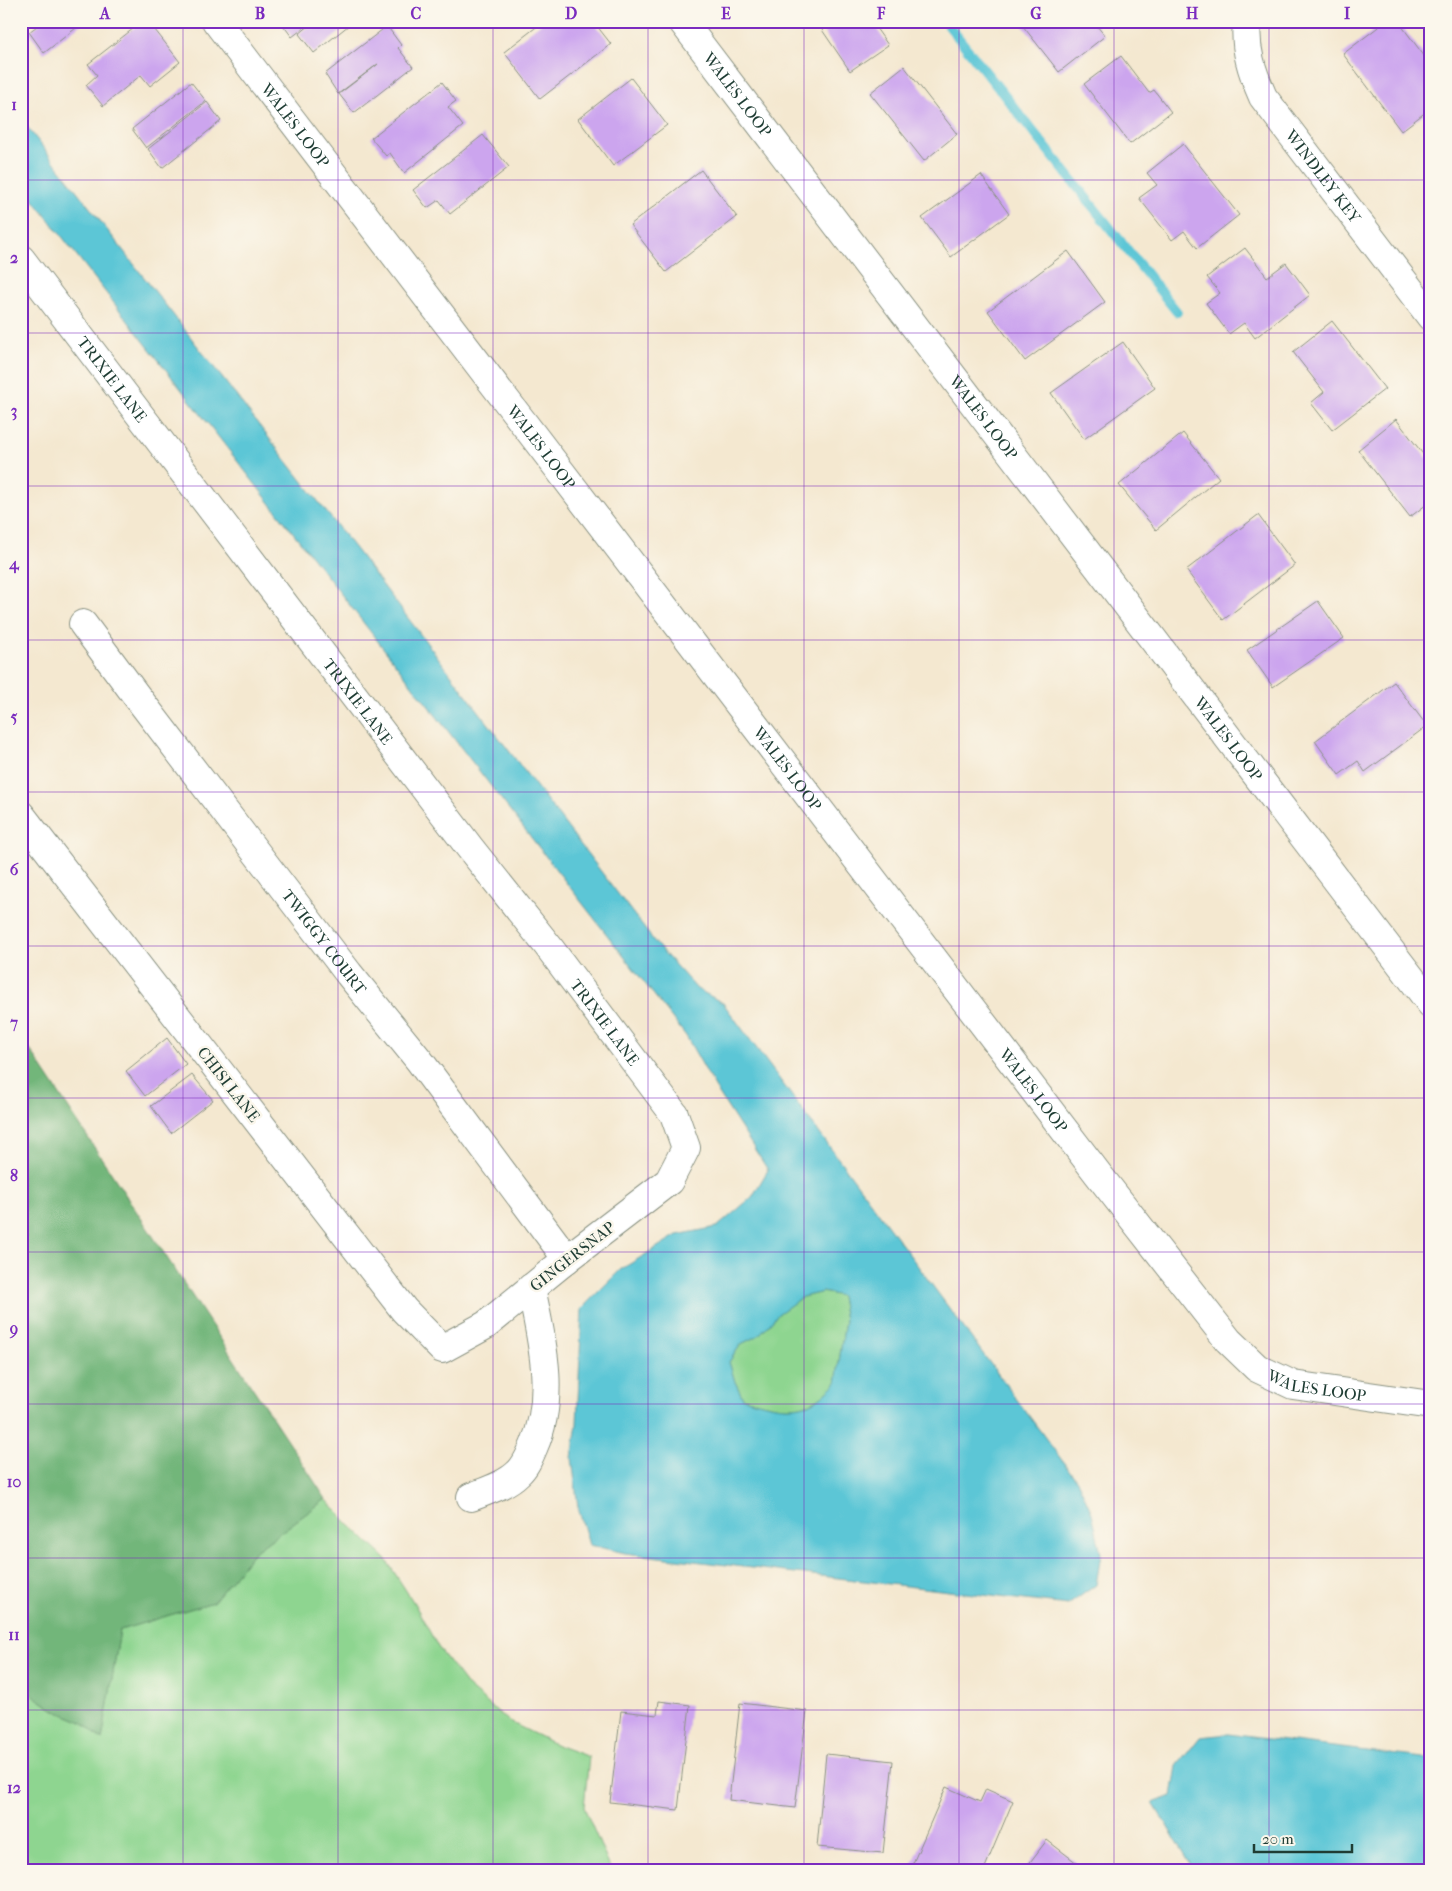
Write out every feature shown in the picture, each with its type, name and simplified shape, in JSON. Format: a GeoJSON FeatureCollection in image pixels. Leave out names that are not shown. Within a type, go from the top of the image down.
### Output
{"type":"FeatureCollection","features":[{"type":"Feature","properties":{"kind":"street","name":"WALES LOOP"},"geometry":{"type":"LineString","coordinates":[[216,21],[1086,1158],[1228,1340],[1257,1368],[1293,1385],[1431,1405]]}},
{"type":"Feature","properties":{"kind":"street","name":"WALES LOOP"},"geometry":{"type":"LineString","coordinates":[[682,21],[1431,1004]]}},
{"type":"Feature","properties":{"kind":"street","name":"WINDLEY KEY"},"geometry":{"type":"LineString","coordinates":[[1247,21],[1246,31],[1250,65],[1263,97],[1431,317]]}},
{"type":"Feature","properties":{"kind":"street","name":"TRIXIE LANE"},"geometry":{"type":"LineString","coordinates":[[21,259],[470,848],[548,946],[674,1114],[686,1148]]}},
{"type":"Feature","properties":{"kind":"street","name":"TWIGGY COURT"},"geometry":{"type":"LineString","coordinates":[[83,624],[349,974],[419,1060],[567,1259]]}},
{"type":"Feature","properties":{"kind":"street","name":"CHISI LANE"},"geometry":{"type":"LineString","coordinates":[[21,815],[404,1310],[442,1349]]}},
{"type":"Feature","properties":{"kind":"street","name":"GINGERSNAP"},"geometry":{"type":"LineString","coordinates":[[442,1349],[486,1324],[668,1181],[686,1148]]}},
{"type":"Feature","properties":{"kind":"street"},"geometry":{"type":"LineString","coordinates":[[471,1497],[502,1484],[518,1473],[529,1458],[540,1434],[547,1387],[539,1323],[531,1288]]}},
{"type":"Feature","properties":{"kind":"green space"},"geometry":{"type":"Polygon","coordinates":[[[21,1036],[326,1499],[254,1552],[213,1602],[120,1630],[102,1740],[82,1722],[56,1711],[35,1697],[21,1679],[21,1036]]]}},
{"type":"Feature","properties":{"kind":"green space"},"geometry":{"type":"Polygon","coordinates":[[[823,1292],[841,1296],[845,1320],[836,1384],[823,1396],[809,1404],[800,1406],[781,1407],[743,1398],[735,1382],[729,1362],[741,1344],[759,1335],[778,1314],[802,1297],[823,1292]]]}},
{"type":"Feature","properties":{"kind":"green space"},"geometry":{"type":"Polygon","coordinates":[[[326,1499],[385,1558],[414,1603],[438,1647],[468,1687],[510,1722],[559,1746],[589,1757],[584,1807],[611,1870],[21,1870],[21,1679],[35,1697],[56,1711],[82,1722],[102,1740],[120,1630],[213,1602],[254,1552],[326,1499]]]}},
{"type":"Feature","properties":{"kind":"water"},"geometry":{"type":"Polygon","coordinates":[[[21,119],[363,559],[657,945],[697,989],[723,1003],[1078,1482],[1092,1513],[1101,1554],[1096,1585],[1068,1605],[625,1553],[589,1545],[578,1507],[572,1458],[577,1424],[582,1308],[620,1270],[677,1235],[717,1227],[752,1197],[768,1170],[719,1094],[686,1036],[21,184],[21,119]],[[823,1292],[802,1297],[778,1314],[759,1335],[741,1344],[729,1362],[735,1382],[743,1398],[781,1407],[800,1406],[818,1399],[836,1384],[845,1320],[841,1296],[823,1292]]]}},
{"type":"Feature","properties":{"kind":"water"},"geometry":{"type":"Polygon","coordinates":[[[1228,1734],[1431,1759],[1431,1870],[1194,1870],[1153,1803],[1172,1796],[1177,1766],[1200,1737],[1228,1734]]]}},
{"type":"Feature","properties":{"kind":"building"},"geometry":{"type":"Polygon","coordinates":[[[40,21],[85,21],[44,53],[29,32],[41,23],[40,21]]]}},
{"type":"Feature","properties":{"kind":"building"},"geometry":{"type":"Polygon","coordinates":[[[143,21],[148,21],[180,62],[150,86],[141,75],[103,106],[86,85],[97,75],[88,64],[143,21]]]}},
{"type":"Feature","properties":{"kind":"building"},"geometry":{"type":"Polygon","coordinates":[[[280,21],[313,21],[292,37],[280,21]]]}},
{"type":"Feature","properties":{"kind":"building"},"geometry":{"type":"Polygon","coordinates":[[[315,21],[354,21],[314,53],[299,34],[315,21]]]}},
{"type":"Feature","properties":{"kind":"building"},"geometry":{"type":"Polygon","coordinates":[[[544,21],[593,21],[611,44],[540,99],[504,52],[544,21]]]}},
{"type":"Feature","properties":{"kind":"building"},"geometry":{"type":"Polygon","coordinates":[[[816,21],[871,21],[888,45],[850,71],[816,21]]]}},
{"type":"Feature","properties":{"kind":"building"},"geometry":{"type":"Polygon","coordinates":[[[1019,21],[1093,21],[1105,36],[1059,72],[1019,21]]]}},
{"type":"Feature","properties":{"kind":"building"},"geometry":{"type":"Polygon","coordinates":[[[1386,21],[1398,21],[1431,65],[1431,108],[1401,131],[1343,54],[1386,21]]]}},
{"type":"Feature","properties":{"kind":"building"},"geometry":{"type":"Polygon","coordinates":[[[387,26],[401,45],[398,48],[413,67],[354,113],[339,94],[378,64],[338,94],[325,74],[387,26]]]}},
{"type":"Feature","properties":{"kind":"building"},"geometry":{"type":"Polygon","coordinates":[[[1121,56],[1149,93],[1154,90],[1171,112],[1130,144],[1084,84],[1121,56]]]}},
{"type":"Feature","properties":{"kind":"building"},"geometry":{"type":"Polygon","coordinates":[[[904,66],[957,134],[924,161],[870,93],[904,66]]]}},
{"type":"Feature","properties":{"kind":"building"},"geometry":{"type":"Polygon","coordinates":[[[631,78],[667,125],[613,166],[578,119],[631,78]]]}},
{"type":"Feature","properties":{"kind":"building"},"geometry":{"type":"Polygon","coordinates":[[[191,82],[206,101],[146,148],[132,129],[191,82]]]}},
{"type":"Feature","properties":{"kind":"building"},"geometry":{"type":"Polygon","coordinates":[[[442,82],[456,101],[448,107],[463,126],[404,173],[390,153],[386,156],[371,138],[442,82]]]}},
{"type":"Feature","properties":{"kind":"building"},"geometry":{"type":"Polygon","coordinates":[[[207,102],[221,121],[162,168],[148,149],[207,102]]]}},
{"type":"Feature","properties":{"kind":"building"},"geometry":{"type":"Polygon","coordinates":[[[483,135],[509,167],[450,214],[439,200],[427,208],[413,190],[483,135]]]}},
{"type":"Feature","properties":{"kind":"building"},"geometry":{"type":"Polygon","coordinates":[[[1183,144],[1239,215],[1197,248],[1184,231],[1172,240],[1139,198],[1157,185],[1147,173],[1183,144]]]}},
{"type":"Feature","properties":{"kind":"building"},"geometry":{"type":"Polygon","coordinates":[[[701,170],[737,217],[666,272],[630,225],[701,170]]]}},
{"type":"Feature","properties":{"kind":"building"},"geometry":{"type":"Polygon","coordinates":[[[981,175],[1009,214],[951,257],[922,218],[981,175]]]}},
{"type":"Feature","properties":{"kind":"building"},"geometry":{"type":"Polygon","coordinates":[[[1245,248],[1267,277],[1286,263],[1310,295],[1255,338],[1244,323],[1229,334],[1206,303],[1220,293],[1207,277],[1245,248]]]}},
{"type":"Feature","properties":{"kind":"building"},"geometry":{"type":"Polygon","coordinates":[[[1068,251],[1105,302],[1025,361],[988,311],[1068,251]]]}},
{"type":"Feature","properties":{"kind":"building"},"geometry":{"type":"Polygon","coordinates":[[[1332,321],[1385,389],[1332,430],[1311,403],[1324,392],[1293,352],[1332,321]]]}},
{"type":"Feature","properties":{"kind":"building"},"geometry":{"type":"Polygon","coordinates":[[[1123,342],[1155,388],[1084,439],[1051,393],[1123,342]]]}},
{"type":"Feature","properties":{"kind":"building"},"geometry":{"type":"Polygon","coordinates":[[[1396,419],[1426,458],[1431,454],[1431,501],[1410,517],[1358,450],[1396,419]]]}},
{"type":"Feature","properties":{"kind":"building"},"geometry":{"type":"Polygon","coordinates":[[[1183,433],[1219,478],[1156,530],[1119,485],[1183,433]]]}},
{"type":"Feature","properties":{"kind":"building"},"geometry":{"type":"Polygon","coordinates":[[[1258,515],[1295,565],[1223,620],[1186,570],[1258,515]]]}},
{"type":"Feature","properties":{"kind":"building"},"geometry":{"type":"Polygon","coordinates":[[[1318,601],[1344,638],[1273,687],[1247,650],[1318,601]]]}},
{"type":"Feature","properties":{"kind":"building"},"geometry":{"type":"Polygon","coordinates":[[[1394,682],[1427,726],[1365,772],[1358,761],[1339,775],[1315,741],[1394,682]]]}},
{"type":"Feature","properties":{"kind":"building"},"geometry":{"type":"Polygon","coordinates":[[[167,1038],[186,1064],[145,1096],[126,1071],[167,1038]]]}},
{"type":"Feature","properties":{"kind":"building"},"geometry":{"type":"Polygon","coordinates":[[[192,1075],[213,1100],[171,1133],[151,1106],[192,1075]]]}},
{"type":"Feature","properties":{"kind":"building"},"geometry":{"type":"Polygon","coordinates":[[[659,1701],[690,1705],[678,1810],[610,1802],[621,1711],[657,1715],[659,1701]]]}},
{"type":"Feature","properties":{"kind":"building"},"geometry":{"type":"Polygon","coordinates":[[[740,1703],[807,1711],[795,1808],[729,1800],[740,1703]]]}},
{"type":"Feature","properties":{"kind":"building"},"geometry":{"type":"Polygon","coordinates":[[[826,1754],[893,1761],[883,1853],[817,1847],[826,1754]]]}},
{"type":"Feature","properties":{"kind":"building"},"geometry":{"type":"Polygon","coordinates":[[[946,1787],[980,1802],[986,1789],[1013,1801],[984,1870],[910,1870],[946,1787]]]}},
{"type":"Feature","properties":{"kind":"building"},"geometry":{"type":"Polygon","coordinates":[[[1047,1840],[1086,1870],[1024,1870],[1047,1840]]]}},
{"type":"Feature","properties":{"kind":"waterway"},"geometry":{"type":"LineString","coordinates":[[945,21],[1177,312]]}}]}
